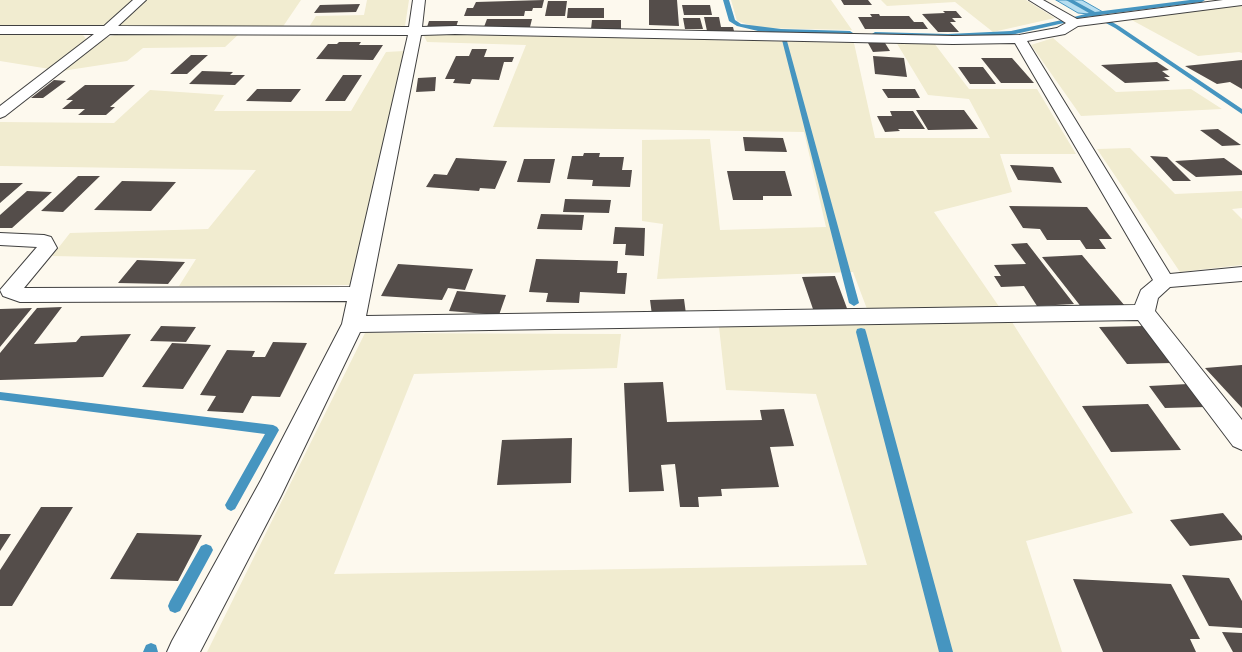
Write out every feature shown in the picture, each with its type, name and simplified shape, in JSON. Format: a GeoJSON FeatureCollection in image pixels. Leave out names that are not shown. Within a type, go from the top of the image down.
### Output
{"type":"FeatureCollection","features":[{"type":"Feature","properties":{"kind":"street"},"geometry":{"type":"LineString","coordinates":[[0,113],[107,30],[140,0]]}},
{"type":"Feature","properties":{"kind":"street"},"geometry":{"type":"LineString","coordinates":[[183,652],[271,488],[353,324],[415,31],[419,0]]}},
{"type":"Feature","properties":{"kind":"street"},"geometry":{"type":"LineString","coordinates":[[1035,0],[1075,24]]}},
{"type":"Feature","properties":{"kind":"street"},"geometry":{"type":"LineString","coordinates":[[0,30],[455,30],[953,40],[1019,39],[1061,31],[1075,24],[1102,19],[1242,1]]}},
{"type":"Feature","properties":{"kind":"street"},"geometry":{"type":"LineString","coordinates":[[1230,2],[1242,8]]}},
{"type":"Feature","properties":{"kind":"street"},"geometry":{"type":"LineString","coordinates":[[1019,39],[1164,281]]}},
{"type":"Feature","properties":{"kind":"street"},"geometry":{"type":"LineString","coordinates":[[0,239],[44,241],[47,248],[5,294]]}},
{"type":"Feature","properties":{"kind":"street"},"geometry":{"type":"LineString","coordinates":[[1144,312],[1148,295],[1164,281],[1242,274]]}},
{"type":"Feature","properties":{"kind":"street"},"geometry":{"type":"LineString","coordinates":[[5,294],[359,294]]}},
{"type":"Feature","properties":{"kind":"street"},"geometry":{"type":"LineString","coordinates":[[353,324],[1144,312]]}},
{"type":"Feature","properties":{"kind":"street"},"geometry":{"type":"LineString","coordinates":[[1144,312],[1242,439]]}},
{"type":"Feature","properties":{"kind":"shaded area"},"geometry":{"type":"Polygon","coordinates":[[[0,0],[301,0],[282,28],[0,26],[0,0]]]}},
{"type":"Feature","properties":{"kind":"shaded area"},"geometry":{"type":"Polygon","coordinates":[[[367,0],[409,0],[405,26],[309,27],[316,16],[364,15],[367,0]]]}},
{"type":"Feature","properties":{"kind":"shaded area"},"geometry":{"type":"Polygon","coordinates":[[[731,0],[831,0],[852,30],[759,28],[737,21],[731,0]]]}},
{"type":"Feature","properties":{"kind":"shaded area"},"geometry":{"type":"Polygon","coordinates":[[[881,0],[1026,0],[1055,18],[993,32],[955,2],[887,6],[881,0]]]}},
{"type":"Feature","properties":{"kind":"shaded area"},"geometry":{"type":"Polygon","coordinates":[[[1242,3],[1242,53],[1239,52],[1198,56],[1128,18],[1242,3]]]}},
{"type":"Feature","properties":{"kind":"shaded area"},"geometry":{"type":"Polygon","coordinates":[[[0,32],[81,32],[86,39],[101,39],[122,33],[240,33],[225,47],[143,48],[127,61],[62,71],[0,61],[0,32]]]}},
{"type":"Feature","properties":{"kind":"shaded area"},"geometry":{"type":"Polygon","coordinates":[[[423,34],[854,43],[875,138],[990,138],[969,99],[928,95],[896,42],[934,43],[969,89],[1037,89],[1076,154],[1000,154],[1012,192],[934,212],[1000,308],[867,309],[853,272],[657,279],[663,224],[642,221],[642,140],[710,139],[720,230],[826,227],[804,132],[493,127],[526,45],[427,42],[423,34]]]}},
{"type":"Feature","properties":{"kind":"shaded area"},"geometry":{"type":"Polygon","coordinates":[[[1053,38],[1116,92],[1191,89],[1222,109],[1081,116],[1031,45],[1053,38]]]}},
{"type":"Feature","properties":{"kind":"shaded area"},"geometry":{"type":"Polygon","coordinates":[[[404,51],[350,285],[179,286],[196,259],[52,256],[70,233],[208,229],[256,170],[0,166],[0,122],[114,123],[150,90],[224,95],[214,111],[351,111],[386,52],[404,51]]]}},
{"type":"Feature","properties":{"kind":"shaded area"},"geometry":{"type":"Polygon","coordinates":[[[1130,148],[1175,194],[1242,191],[1242,208],[1232,209],[1242,219],[1242,265],[1180,272],[1097,149],[1130,148]]]}},
{"type":"Feature","properties":{"kind":"shaded area"},"geometry":{"type":"Polygon","coordinates":[[[1012,322],[1133,513],[1026,541],[1062,652],[207,652],[365,333],[621,334],[617,368],[414,374],[334,574],[867,565],[816,394],[726,390],[719,327],[1012,322]]]}},
{"type":"Feature","properties":{"kind":"water"},"geometry":{"type":"Polygon","coordinates":[[[1056,0],[1082,0],[1103,12],[1089,14],[1078,13],[1056,0]]]}},
{"type":"Feature","properties":{"kind":"building"},"geometry":{"type":"Polygon","coordinates":[[[544,0],[542,8],[533,8],[532,11],[525,11],[524,16],[464,16],[467,8],[473,8],[476,2],[544,0]]]}},
{"type":"Feature","properties":{"kind":"building"},"geometry":{"type":"Polygon","coordinates":[[[649,0],[677,0],[679,26],[649,25],[649,0]]]}},
{"type":"Feature","properties":{"kind":"building"},"geometry":{"type":"Polygon","coordinates":[[[841,0],[868,0],[872,5],[844,5],[841,0]]]}},
{"type":"Feature","properties":{"kind":"building"},"geometry":{"type":"Polygon","coordinates":[[[548,1],[567,1],[565,16],[545,16],[548,1]]]}},
{"type":"Feature","properties":{"kind":"building"},"geometry":{"type":"Polygon","coordinates":[[[360,4],[356,12],[314,13],[320,5],[360,4]]]}},
{"type":"Feature","properties":{"kind":"building"},"geometry":{"type":"Polygon","coordinates":[[[682,5],[710,5],[712,15],[684,15],[682,5]]]}},
{"type":"Feature","properties":{"kind":"building"},"geometry":{"type":"Polygon","coordinates":[[[568,8],[604,8],[604,18],[567,18],[568,8]]]}},
{"type":"Feature","properties":{"kind":"building"},"geometry":{"type":"Polygon","coordinates":[[[943,11],[956,11],[962,18],[952,18],[956,22],[950,22],[959,32],[938,32],[922,14],[945,13],[943,11]]]}},
{"type":"Feature","properties":{"kind":"building"},"geometry":{"type":"Polygon","coordinates":[[[870,14],[879,14],[880,16],[909,16],[914,22],[923,22],[928,29],[865,29],[858,17],[872,17],[870,14]]]}},
{"type":"Feature","properties":{"kind":"building"},"geometry":{"type":"Polygon","coordinates":[[[704,17],[719,17],[721,27],[733,27],[734,31],[707,31],[704,17]]]}},
{"type":"Feature","properties":{"kind":"building"},"geometry":{"type":"Polygon","coordinates":[[[683,18],[700,18],[703,29],[685,29],[683,18]]]}},
{"type":"Feature","properties":{"kind":"building"},"geometry":{"type":"Polygon","coordinates":[[[487,19],[532,19],[530,27],[484,27],[487,19]]]}},
{"type":"Feature","properties":{"kind":"building"},"geometry":{"type":"Polygon","coordinates":[[[592,20],[621,20],[621,29],[591,29],[592,20]]]}},
{"type":"Feature","properties":{"kind":"building"},"geometry":{"type":"Polygon","coordinates":[[[429,21],[458,21],[456,27],[427,27],[429,21]]]}},
{"type":"Feature","properties":{"kind":"building"},"geometry":{"type":"Polygon","coordinates":[[[339,42],[361,42],[359,45],[383,45],[373,60],[316,59],[328,44],[337,44],[339,42]]]}},
{"type":"Feature","properties":{"kind":"building"},"geometry":{"type":"Polygon","coordinates":[[[868,43],[885,43],[890,51],[873,52],[868,43]]]}},
{"type":"Feature","properties":{"kind":"building"},"geometry":{"type":"Polygon","coordinates":[[[472,49],[487,49],[484,57],[514,57],[512,62],[504,62],[499,80],[472,79],[470,84],[453,83],[455,79],[445,79],[456,56],[469,56],[472,49]]]}},
{"type":"Feature","properties":{"kind":"building"},"geometry":{"type":"Polygon","coordinates":[[[191,55],[208,55],[187,74],[170,74],[191,55]]]}},
{"type":"Feature","properties":{"kind":"building"},"geometry":{"type":"Polygon","coordinates":[[[873,56],[904,58],[907,77],[875,74],[873,56]]]}},
{"type":"Feature","properties":{"kind":"building"},"geometry":{"type":"Polygon","coordinates":[[[981,58],[1012,58],[1034,83],[1001,83],[981,58]]]}},
{"type":"Feature","properties":{"kind":"building"},"geometry":{"type":"Polygon","coordinates":[[[1242,60],[1242,89],[1230,82],[1217,84],[1185,66],[1242,60]]]}},
{"type":"Feature","properties":{"kind":"building"},"geometry":{"type":"Polygon","coordinates":[[[1157,62],[1169,70],[1162,71],[1170,77],[1164,77],[1170,81],[1125,83],[1101,65],[1157,62]]]}},
{"type":"Feature","properties":{"kind":"building"},"geometry":{"type":"Polygon","coordinates":[[[958,67],[983,67],[996,84],[970,84],[958,67]]]}},
{"type":"Feature","properties":{"kind":"building"},"geometry":{"type":"Polygon","coordinates":[[[202,71],[233,72],[230,75],[245,75],[235,85],[189,84],[202,71]]]}},
{"type":"Feature","properties":{"kind":"building"},"geometry":{"type":"Polygon","coordinates":[[[343,75],[362,75],[345,101],[325,101],[343,75]]]}},
{"type":"Feature","properties":{"kind":"building"},"geometry":{"type":"Polygon","coordinates":[[[436,77],[435,91],[416,92],[418,78],[436,77]]]}},
{"type":"Feature","properties":{"kind":"building"},"geometry":{"type":"Polygon","coordinates":[[[54,80],[66,81],[43,98],[31,98],[54,80]]]}},
{"type":"Feature","properties":{"kind":"building"},"geometry":{"type":"Polygon","coordinates":[[[85,85],[135,85],[110,107],[115,107],[106,115],[78,115],[85,109],[62,109],[73,100],[66,100],[85,85]]]}},
{"type":"Feature","properties":{"kind":"building"},"geometry":{"type":"Polygon","coordinates":[[[257,89],[301,89],[291,102],[246,101],[257,89]]]}},
{"type":"Feature","properties":{"kind":"building"},"geometry":{"type":"Polygon","coordinates":[[[882,89],[915,89],[920,98],[888,98],[882,89]]]}},
{"type":"Feature","properties":{"kind":"building"},"geometry":{"type":"Polygon","coordinates":[[[916,110],[964,110],[978,129],[928,130],[916,110]]]}},
{"type":"Feature","properties":{"kind":"building"},"geometry":{"type":"Polygon","coordinates":[[[890,111],[913,111],[925,129],[898,129],[900,131],[885,132],[877,116],[892,116],[890,111]]]}},
{"type":"Feature","properties":{"kind":"building"},"geometry":{"type":"Polygon","coordinates":[[[1218,129],[1241,145],[1222,146],[1200,130],[1218,129]]]}},
{"type":"Feature","properties":{"kind":"building"},"geometry":{"type":"Polygon","coordinates":[[[743,137],[783,138],[787,152],[745,151],[743,137]]]}},
{"type":"Feature","properties":{"kind":"building"},"geometry":{"type":"Polygon","coordinates":[[[584,153],[600,153],[599,157],[624,157],[622,170],[632,170],[630,187],[592,186],[593,180],[567,179],[572,156],[583,156],[584,153]]]}},
{"type":"Feature","properties":{"kind":"building"},"geometry":{"type":"Polygon","coordinates":[[[1150,156],[1167,157],[1191,181],[1173,181],[1150,156]]]}},
{"type":"Feature","properties":{"kind":"building"},"geometry":{"type":"Polygon","coordinates":[[[456,158],[507,161],[495,189],[480,188],[479,191],[426,187],[434,174],[447,175],[456,158]]]}},
{"type":"Feature","properties":{"kind":"building"},"geometry":{"type":"Polygon","coordinates":[[[1224,158],[1242,171],[1242,175],[1196,177],[1175,161],[1224,158]]]}},
{"type":"Feature","properties":{"kind":"building"},"geometry":{"type":"Polygon","coordinates":[[[524,159],[555,159],[550,183],[517,182],[524,159]]]}},
{"type":"Feature","properties":{"kind":"building"},"geometry":{"type":"Polygon","coordinates":[[[1010,165],[1053,167],[1062,183],[1018,180],[1010,165]]]}},
{"type":"Feature","properties":{"kind":"building"},"geometry":{"type":"Polygon","coordinates":[[[727,171],[785,171],[792,196],[763,196],[763,200],[733,200],[727,171]]]}},
{"type":"Feature","properties":{"kind":"building"},"geometry":{"type":"Polygon","coordinates":[[[78,176],[100,176],[63,212],[41,211],[78,176]]]}},
{"type":"Feature","properties":{"kind":"building"},"geometry":{"type":"Polygon","coordinates":[[[122,181],[176,182],[151,211],[94,210],[122,181]]]}},
{"type":"Feature","properties":{"kind":"building"},"geometry":{"type":"Polygon","coordinates":[[[0,183],[23,183],[0,203],[0,183]]]}},
{"type":"Feature","properties":{"kind":"building"},"geometry":{"type":"Polygon","coordinates":[[[27,191],[52,192],[12,228],[0,228],[0,215],[27,191]]]}},
{"type":"Feature","properties":{"kind":"building"},"geometry":{"type":"Polygon","coordinates":[[[565,199],[611,200],[609,213],[563,212],[565,199]]]}},
{"type":"Feature","properties":{"kind":"building"},"geometry":{"type":"Polygon","coordinates":[[[1009,206],[1087,207],[1112,239],[1099,239],[1106,249],[1086,249],[1080,240],[1047,240],[1040,229],[1023,228],[1009,206]]]}},
{"type":"Feature","properties":{"kind":"building"},"geometry":{"type":"Polygon","coordinates":[[[541,214],[584,215],[582,230],[537,229],[541,214]]]}},
{"type":"Feature","properties":{"kind":"building"},"geometry":{"type":"Polygon","coordinates":[[[615,227],[645,228],[644,256],[625,255],[626,244],[613,244],[615,227]]]}},
{"type":"Feature","properties":{"kind":"building"},"geometry":{"type":"Polygon","coordinates":[[[1027,243],[1074,304],[1037,306],[1024,286],[1001,287],[994,276],[1001,276],[994,265],[1026,264],[1011,244],[1027,243]]]}},
{"type":"Feature","properties":{"kind":"building"},"geometry":{"type":"Polygon","coordinates":[[[1082,255],[1125,306],[1082,308],[1042,257],[1082,255]]]}},
{"type":"Feature","properties":{"kind":"building"},"geometry":{"type":"Polygon","coordinates":[[[536,259],[618,261],[617,273],[627,273],[625,294],[580,292],[579,303],[546,302],[548,293],[529,292],[536,259]]]}},
{"type":"Feature","properties":{"kind":"building"},"geometry":{"type":"Polygon","coordinates":[[[137,260],[185,262],[168,284],[118,283],[137,260]]]}},
{"type":"Feature","properties":{"kind":"building"},"geometry":{"type":"Polygon","coordinates":[[[398,264],[473,269],[465,290],[448,288],[442,300],[381,296],[398,264]]]}},
{"type":"Feature","properties":{"kind":"building"},"geometry":{"type":"Polygon","coordinates":[[[835,276],[848,311],[814,312],[802,277],[835,276]]]}},
{"type":"Feature","properties":{"kind":"building"},"geometry":{"type":"Polygon","coordinates":[[[457,291],[506,295],[499,315],[449,311],[457,291]]]}},
{"type":"Feature","properties":{"kind":"building"},"geometry":{"type":"Polygon","coordinates":[[[684,299],[686,314],[652,315],[650,300],[684,299]]]}},
{"type":"Feature","properties":{"kind":"building"},"geometry":{"type":"Polygon","coordinates":[[[62,307],[34,344],[76,342],[81,336],[131,334],[103,377],[0,380],[0,353],[37,308],[62,307]]]}},
{"type":"Feature","properties":{"kind":"building"},"geometry":{"type":"Polygon","coordinates":[[[32,308],[0,347],[0,309],[32,308]]]}},
{"type":"Feature","properties":{"kind":"building"},"geometry":{"type":"Polygon","coordinates":[[[161,326],[196,327],[186,342],[150,341],[161,326]]]}},
{"type":"Feature","properties":{"kind":"building"},"geometry":{"type":"Polygon","coordinates":[[[1143,326],[1172,363],[1127,364],[1099,327],[1143,326]]]}},
{"type":"Feature","properties":{"kind":"building"},"geometry":{"type":"Polygon","coordinates":[[[273,342],[307,343],[280,397],[252,396],[243,413],[207,411],[216,396],[200,395],[227,350],[255,351],[252,357],[265,357],[273,342]]]}},
{"type":"Feature","properties":{"kind":"building"},"geometry":{"type":"Polygon","coordinates":[[[172,343],[211,345],[183,389],[142,387],[172,343]]]}},
{"type":"Feature","properties":{"kind":"building"},"geometry":{"type":"Polygon","coordinates":[[[1242,365],[1242,408],[1205,368],[1242,365]]]}},
{"type":"Feature","properties":{"kind":"building"},"geometry":{"type":"Polygon","coordinates":[[[663,382],[667,422],[762,420],[760,410],[784,409],[794,446],[770,447],[779,487],[721,489],[722,496],[698,497],[699,507],[680,507],[675,464],[661,465],[664,491],[629,492],[624,383],[663,382]]]}},
{"type":"Feature","properties":{"kind":"building"},"geometry":{"type":"Polygon","coordinates":[[[1188,384],[1206,407],[1165,408],[1149,386],[1188,384]]]}},
{"type":"Feature","properties":{"kind":"building"},"geometry":{"type":"Polygon","coordinates":[[[1148,404],[1181,450],[1111,452],[1082,406],[1148,404]]]}},
{"type":"Feature","properties":{"kind":"building"},"geometry":{"type":"Polygon","coordinates":[[[572,438],[571,483],[497,485],[502,440],[572,438]]]}},
{"type":"Feature","properties":{"kind":"building"},"geometry":{"type":"Polygon","coordinates":[[[41,507],[73,507],[12,606],[0,606],[0,570],[41,507]]]}},
{"type":"Feature","properties":{"kind":"building"},"geometry":{"type":"Polygon","coordinates":[[[1223,513],[1242,536],[1242,540],[1190,546],[1170,520],[1223,513]]]}},
{"type":"Feature","properties":{"kind":"building"},"geometry":{"type":"Polygon","coordinates":[[[137,533],[202,535],[178,581],[110,579],[137,533]]]}},
{"type":"Feature","properties":{"kind":"building"},"geometry":{"type":"Polygon","coordinates":[[[0,534],[11,534],[0,551],[0,534]]]}},
{"type":"Feature","properties":{"kind":"building"},"geometry":{"type":"Polygon","coordinates":[[[1182,575],[1229,578],[1242,601],[1242,628],[1209,626],[1182,575]]]}},
{"type":"Feature","properties":{"kind":"building"},"geometry":{"type":"Polygon","coordinates":[[[1073,579],[1171,584],[1200,639],[1190,639],[1196,652],[1103,652],[1073,579]]]}},
{"type":"Feature","properties":{"kind":"building"},"geometry":{"type":"Polygon","coordinates":[[[1222,632],[1242,633],[1242,652],[1233,652],[1222,632]]]}},
{"type":"Feature","properties":{"kind":"waterway"},"geometry":{"type":"LineString","coordinates":[[726,0],[732,21],[739,25],[758,29],[781,31],[850,33]]}},
{"type":"Feature","properties":{"kind":"waterway"},"geometry":{"type":"LineString","coordinates":[[1069,0],[1094,14]]}},
{"type":"Feature","properties":{"kind":"waterway"},"geometry":{"type":"LineString","coordinates":[[1094,14],[1202,0]]}},
{"type":"Feature","properties":{"kind":"waterway"},"geometry":{"type":"LineString","coordinates":[[1076,18],[1094,14]]}},
{"type":"Feature","properties":{"kind":"waterway"},"geometry":{"type":"LineString","coordinates":[[1094,14],[1117,27],[1242,112]]}},
{"type":"Feature","properties":{"kind":"waterway"},"geometry":{"type":"LineString","coordinates":[[875,34],[948,36],[1011,33],[1062,22]]}},
{"type":"Feature","properties":{"kind":"waterway"},"geometry":{"type":"LineString","coordinates":[[784,41],[854,303]]}},
{"type":"Feature","properties":{"kind":"waterway"},"geometry":{"type":"LineString","coordinates":[[861,332],[946,652]]}},
{"type":"Feature","properties":{"kind":"waterway"},"geometry":{"type":"LineString","coordinates":[[0,396],[273,430],[231,505]]}},
{"type":"Feature","properties":{"kind":"waterway"},"geometry":{"type":"LineString","coordinates":[[175,606],[206,550]]}}]}
